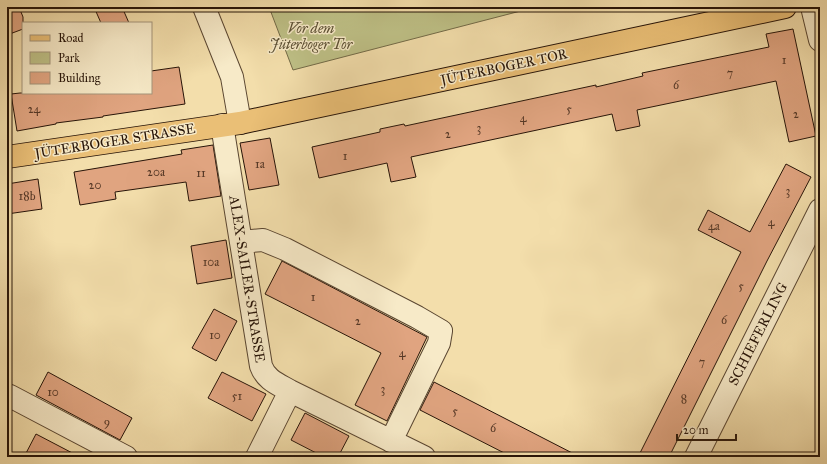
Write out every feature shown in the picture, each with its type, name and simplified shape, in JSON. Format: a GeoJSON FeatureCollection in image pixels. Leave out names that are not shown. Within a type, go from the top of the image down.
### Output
{"type":"FeatureCollection","features":[{"type":"Feature","properties":{"kind":"main road","name":"JÜTERBOGER TOR"},"geometry":{"type":"LineString","coordinates":[[231,124],[785,7]]}},
{"type":"Feature","properties":{"kind":"main road","name":"JÜTERBOGER STRASSE"},"geometry":{"type":"LineString","coordinates":[[7,157],[231,124]]}},
{"type":"Feature","properties":{"kind":"street","name":"ALEX-SAILER-STRASSE"},"geometry":{"type":"LineString","coordinates":[[204,7],[232,77],[231,124],[241,242],[261,366],[264,374],[270,380],[290,391],[424,457]]}},
{"type":"Feature","properties":{"kind":"street"},"geometry":{"type":"LineString","coordinates":[[812,7],[820,40]]}},
{"type":"Feature","properties":{"kind":"street","name":"SCHIEFERLING"},"geometry":{"type":"LineString","coordinates":[[696,457],[820,210]]}},
{"type":"Feature","properties":{"kind":"street"},"geometry":{"type":"LineString","coordinates":[[241,242],[263,240],[285,249],[417,317],[441,331],[439,343],[391,441]]}},
{"type":"Feature","properties":{"kind":"street"},"geometry":{"type":"LineString","coordinates":[[257,457],[290,391]]}},
{"type":"Feature","properties":{"kind":"street"},"geometry":{"type":"LineString","coordinates":[[10,396],[126,457]]}},
{"type":"Feature","properties":{"kind":"green space","name":"Vor dem Jüterboger Tor"},"geometry":{"type":"Polygon","coordinates":[[[269,7],[536,7],[293,70],[269,7]]]}},
{"type":"Feature","properties":{"kind":"building"},"geometry":{"type":"Polygon","coordinates":[[[7,7],[19,7],[23,17],[22,29],[7,35],[7,7]]]}},
{"type":"Feature","properties":{"kind":"building"},"geometry":{"type":"Polygon","coordinates":[[[94,7],[122,7],[129,22],[101,22],[94,7]]]}},
{"type":"Feature","properties":{"kind":"building"},"geometry":{"type":"Polygon","coordinates":[[[793,29],[816,136],[789,142],[776,81],[637,110],[640,126],[616,131],[612,114],[411,157],[416,177],[391,182],[387,163],[319,178],[312,147],[380,132],[380,129],[404,124],[405,126],[596,85],[596,87],[643,76],[642,73],[769,47],[766,34],[793,29]]]}},
{"type":"Feature","properties":{"kind":"building"},"geometry":{"type":"Polygon","coordinates":[[[179,67],[185,104],[56,123],[17,131],[11,94],[152,94],[152,71],[179,67]]]}},
{"type":"Feature","properties":{"kind":"building"},"geometry":{"type":"Polygon","coordinates":[[[270,138],[279,185],[249,190],[240,143],[270,138]]]}},
{"type":"Feature","properties":{"kind":"building"},"geometry":{"type":"Polygon","coordinates":[[[213,145],[221,196],[189,201],[186,182],[115,192],[116,199],[80,205],[74,172],[182,154],[181,150],[213,145]]]}},
{"type":"Feature","properties":{"kind":"building"},"geometry":{"type":"Polygon","coordinates":[[[786,164],[811,177],[767,261],[669,457],[638,457],[741,252],[698,230],[708,210],[750,232],[786,164]]]}},
{"type":"Feature","properties":{"kind":"building"},"geometry":{"type":"Polygon","coordinates":[[[38,179],[42,209],[7,214],[7,184],[38,179]]]}},
{"type":"Feature","properties":{"kind":"building"},"geometry":{"type":"Polygon","coordinates":[[[226,240],[232,278],[197,284],[191,246],[226,240]]]}},
{"type":"Feature","properties":{"kind":"building"},"geometry":{"type":"Polygon","coordinates":[[[282,261],[427,337],[387,421],[355,405],[381,353],[265,294],[282,261]]]}},
{"type":"Feature","properties":{"kind":"building"},"geometry":{"type":"Polygon","coordinates":[[[214,309],[237,321],[216,361],[192,348],[214,309]]]}},
{"type":"Feature","properties":{"kind":"building"},"geometry":{"type":"Polygon","coordinates":[[[48,372],[132,418],[120,440],[36,395],[48,372]]]}},
{"type":"Feature","properties":{"kind":"building"},"geometry":{"type":"Polygon","coordinates":[[[222,372],[266,394],[252,421],[208,398],[222,372]]]}},
{"type":"Feature","properties":{"kind":"building"},"geometry":{"type":"Polygon","coordinates":[[[434,382],[580,457],[512,457],[420,410],[434,382]]]}},
{"type":"Feature","properties":{"kind":"building"},"geometry":{"type":"Polygon","coordinates":[[[305,413],[349,436],[338,457],[324,457],[291,440],[305,413]]]}},
{"type":"Feature","properties":{"kind":"building"},"geometry":{"type":"Polygon","coordinates":[[[36,434],[80,457],[24,457],[36,434]]]}}]}
